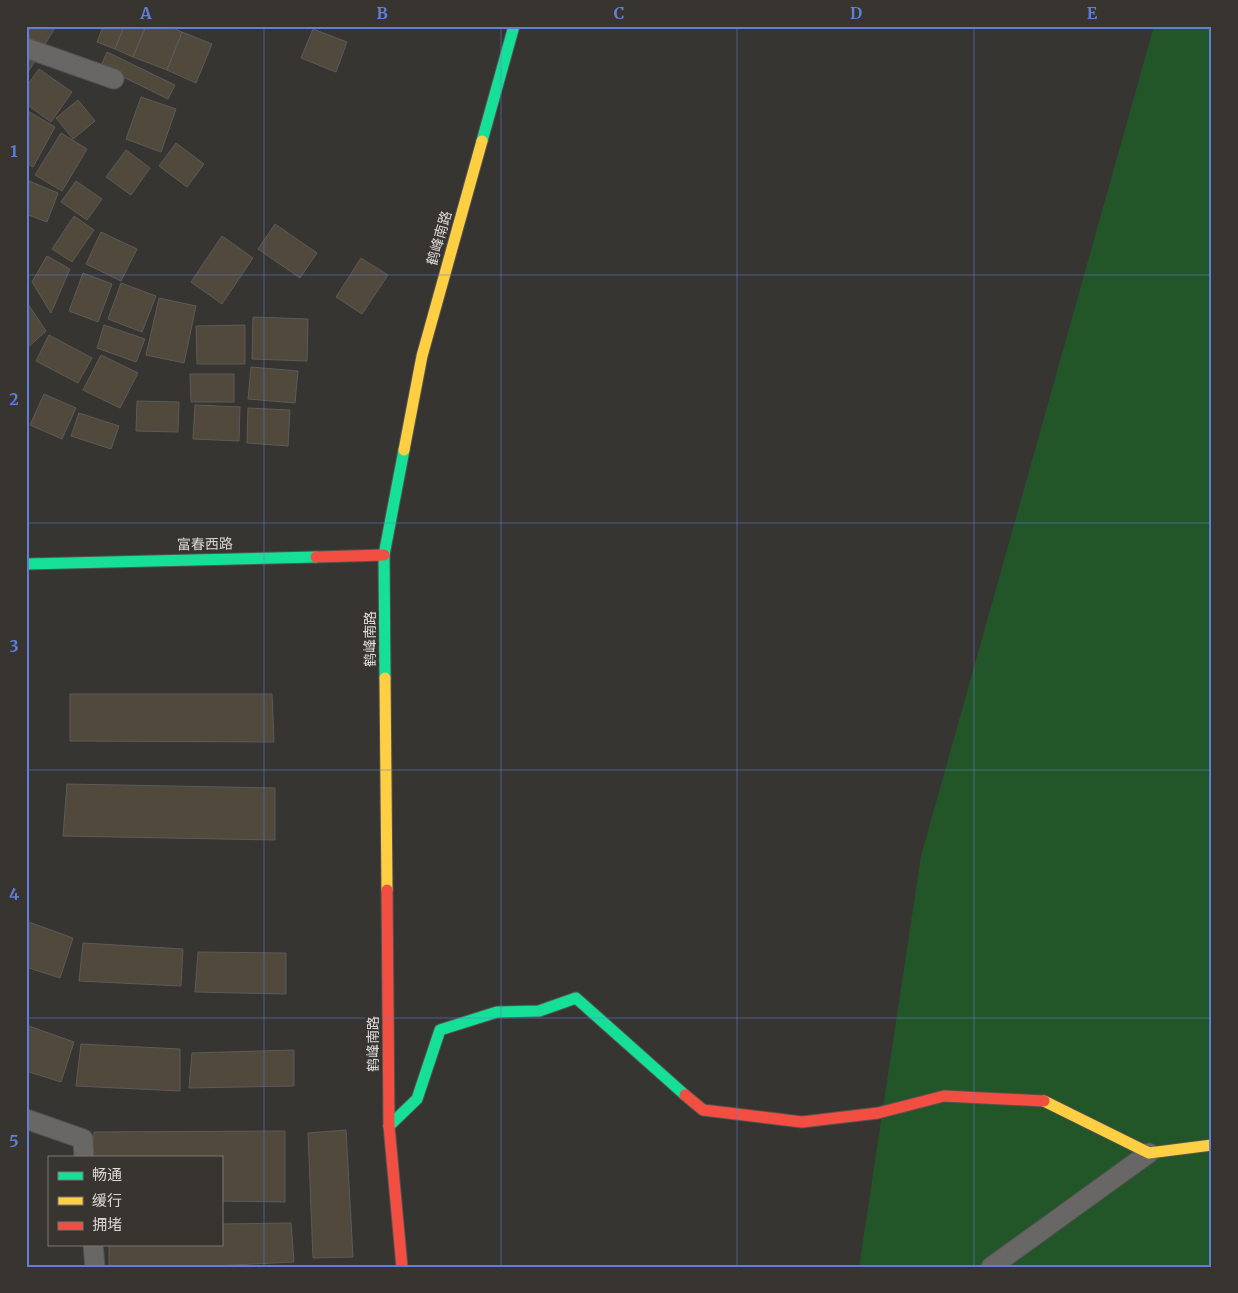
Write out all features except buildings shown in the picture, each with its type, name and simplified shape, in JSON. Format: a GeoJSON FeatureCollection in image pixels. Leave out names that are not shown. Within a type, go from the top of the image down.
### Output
{"type":"FeatureCollection","features":[{"type":"Feature","properties":{"kind":"street","name":"鹤峰南路"},"geometry":{"type":"LineString","coordinates":[[402,1267],[389,1126],[384,555],[422,356],[514,26]]}},
{"type":"Feature","properties":{"kind":"street"},"geometry":{"type":"LineString","coordinates":[[26,48],[114,79]]}},
{"type":"Feature","properties":{"kind":"street","name":"富春西路"},"geometry":{"type":"LineString","coordinates":[[26,564],[384,555]]}},
{"type":"Feature","properties":{"kind":"street"},"geometry":{"type":"LineString","coordinates":[[389,1126],[417,1099],[440,1030],[497,1012],[539,1011],[576,998],[703,1110],[802,1122],[878,1113],[944,1096],[1045,1102],[1149,1154]]}},
{"type":"Feature","properties":{"kind":"street"},"geometry":{"type":"LineString","coordinates":[[26,1119],[83,1139],[84,1156]]}},
{"type":"Feature","properties":{"kind":"street"},"geometry":{"type":"LineString","coordinates":[[991,1267],[1149,1154],[1212,1145]]}},
{"type":"Feature","properties":{"kind":"street"},"geometry":{"type":"LineString","coordinates":[[93,1246],[95,1267]]}},
{"type":"Feature","properties":{"kind":"green space"},"geometry":{"type":"Polygon","coordinates":[[[1154,26],[1212,26],[1212,1267],[859,1267],[921,856],[1154,26]]]}},
{"type":"Feature","properties":{"kind":"traffic: fast"},"geometry":{"type":"LineString","coordinates":[[482,141],[514,26]]}},
{"type":"Feature","properties":{"kind":"traffic: fast"},"geometry":{"type":"LineString","coordinates":[[385,678],[384,555],[404,450]]}},
{"type":"Feature","properties":{"kind":"traffic: fast"},"geometry":{"type":"LineString","coordinates":[[26,564],[316,557]]}},
{"type":"Feature","properties":{"kind":"traffic: fast"},"geometry":{"type":"LineString","coordinates":[[389,1126],[417,1099],[440,1030],[497,1012],[539,1011],[576,998],[685,1095]]}},
{"type":"Feature","properties":{"kind":"traffic: slow"},"geometry":{"type":"LineString","coordinates":[[404,450],[422,356],[482,141]]}},
{"type":"Feature","properties":{"kind":"traffic: slow"},"geometry":{"type":"LineString","coordinates":[[385,678],[387,890]]}},
{"type":"Feature","properties":{"kind":"traffic: slow"},"geometry":{"type":"LineString","coordinates":[[1044,1101],[1149,1153],[1212,1145]]}},
{"type":"Feature","properties":{"kind":"traffic: jam"},"geometry":{"type":"LineString","coordinates":[[316,557],[384,555]]}},
{"type":"Feature","properties":{"kind":"traffic: jam"},"geometry":{"type":"LineString","coordinates":[[387,890],[389,1126],[402,1267]]}},
{"type":"Feature","properties":{"kind":"traffic: jam"},"geometry":{"type":"LineString","coordinates":[[685,1095],[703,1110],[802,1122],[878,1113],[944,1096],[1044,1101]]}}]}
